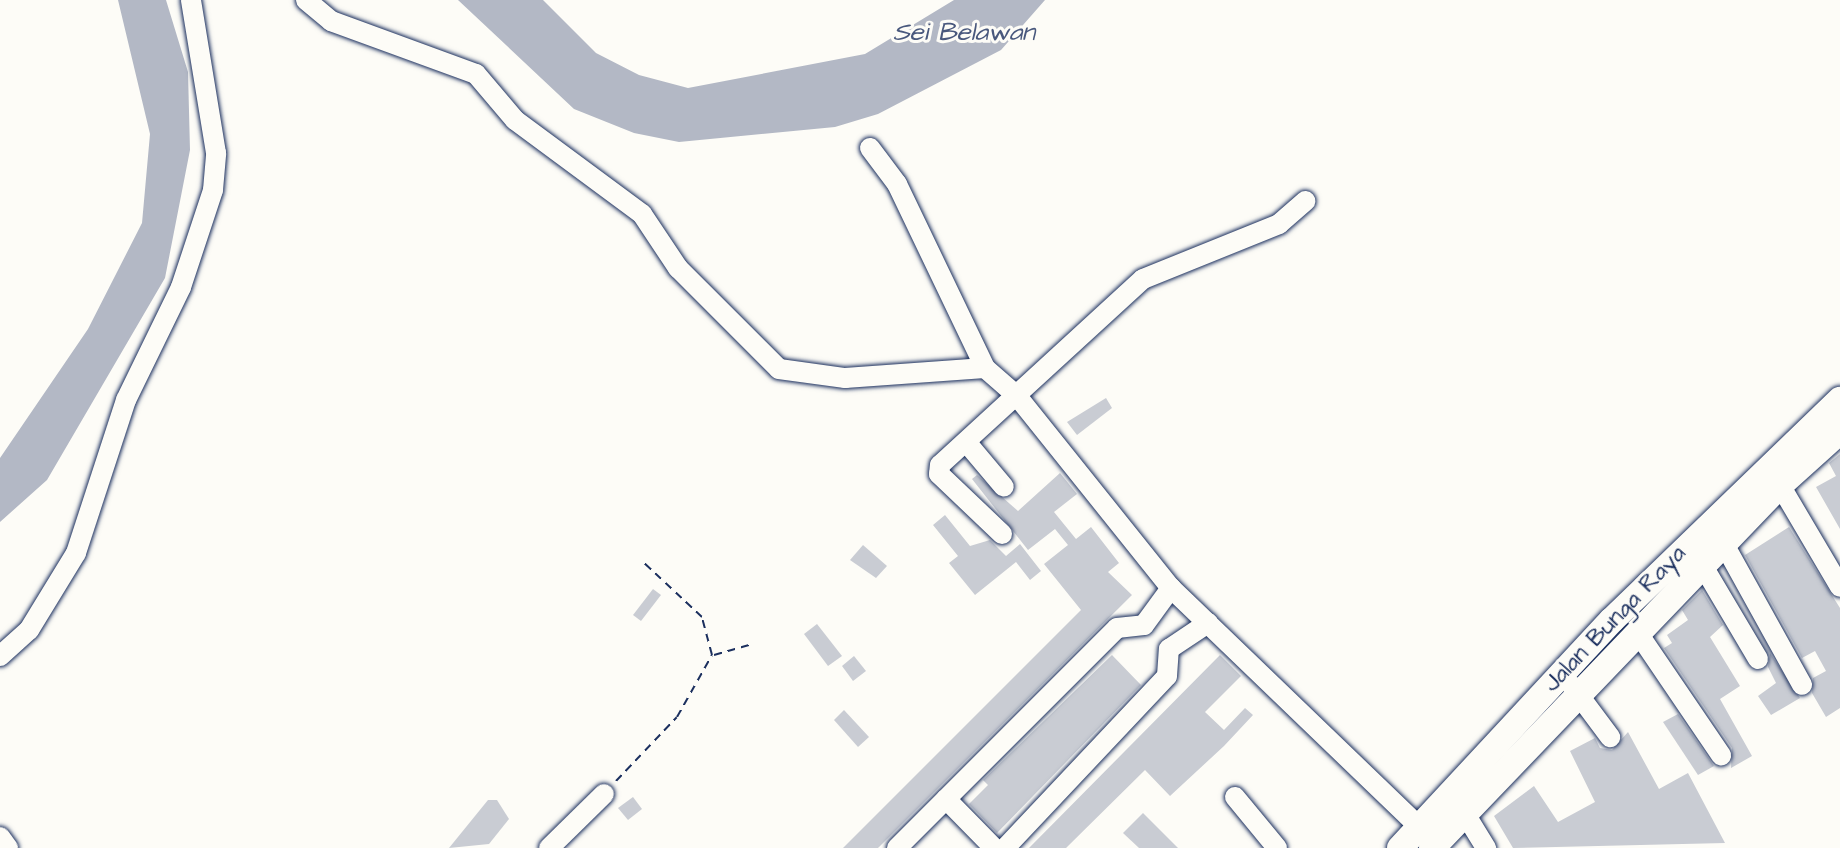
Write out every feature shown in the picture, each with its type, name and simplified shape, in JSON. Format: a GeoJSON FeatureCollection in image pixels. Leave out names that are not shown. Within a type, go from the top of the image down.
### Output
{"type":"FeatureCollection","features":[{"type":"Feature","properties":{"kind":"main road","name":"Jalan Bunga Raya"},"geometry":{"type":"LineString","coordinates":[[1400,848],[1426,838],[1465,815],[1570,683],[1764,467],[1840,400]]}},
{"type":"Feature","properties":{"kind":"main road","name":"Jalan Bunga Raya"},"geometry":{"type":"LineString","coordinates":[[1426,838],[1452,792],[1570,683],[1638,633],[1780,485],[1840,431]]}},
{"type":"Feature","properties":{"kind":"street"},"geometry":{"type":"LineString","coordinates":[[0,656],[29,630],[76,553],[126,400],[181,287],[213,190],[217,161],[191,0]]}},
{"type":"Feature","properties":{"kind":"street"},"geometry":{"type":"LineString","coordinates":[[306,0],[331,21],[476,74],[515,120],[642,214],[678,268],[779,369],[845,378],[985,368]]}},
{"type":"Feature","properties":{"kind":"street"},"geometry":{"type":"LineString","coordinates":[[870,148],[897,184],[985,368],[1017,396],[1171,588],[1426,838]]}},
{"type":"Feature","properties":{"kind":"street"},"geometry":{"type":"LineString","coordinates":[[1002,534],[939,474],[940,465],[1143,279],[1279,224],[1305,201]]}},
{"type":"Feature","properties":{"kind":"street"},"geometry":{"type":"LineString","coordinates":[[967,443],[1004,487]]}},
{"type":"Feature","properties":{"kind":"street"},"geometry":{"type":"LineString","coordinates":[[1780,485],[1840,587]]}},
{"type":"Feature","properties":{"kind":"street"},"geometry":{"type":"LineString","coordinates":[[1724,544],[1802,685]]}},
{"type":"Feature","properties":{"kind":"street"},"geometry":{"type":"LineString","coordinates":[[1703,566],[1758,659]]}},
{"type":"Feature","properties":{"kind":"street"},"geometry":{"type":"LineString","coordinates":[[897,848],[1117,628],[1144,625],[1171,588]]}},
{"type":"Feature","properties":{"kind":"street"},"geometry":{"type":"LineString","coordinates":[[1169,649],[1208,623]]}},
{"type":"Feature","properties":{"kind":"street"},"geometry":{"type":"LineString","coordinates":[[1144,625],[1169,649]]}},
{"type":"Feature","properties":{"kind":"street"},"geometry":{"type":"LineString","coordinates":[[1638,633],[1721,755]]}},
{"type":"Feature","properties":{"kind":"street"},"geometry":{"type":"LineString","coordinates":[[1005,848],[1167,676],[1169,649]]}},
{"type":"Feature","properties":{"kind":"street"},"geometry":{"type":"LineString","coordinates":[[1570,683],[1610,737]]}},
{"type":"Feature","properties":{"kind":"street"},"geometry":{"type":"LineString","coordinates":[[1452,792],[1486,848]]}},
{"type":"Feature","properties":{"kind":"street"},"geometry":{"type":"LineString","coordinates":[[549,848],[604,794]]}},
{"type":"Feature","properties":{"kind":"street"},"geometry":{"type":"LineString","coordinates":[[1235,797],[1277,848]]}},
{"type":"Feature","properties":{"kind":"street"},"geometry":{"type":"LineString","coordinates":[[946,799],[994,848]]}},
{"type":"Feature","properties":{"kind":"street"},"geometry":{"type":"LineString","coordinates":[[0,837],[8,848]]}},
{"type":"Feature","properties":{"kind":"path"},"geometry":{"type":"LineString","coordinates":[[604,794],[677,717],[712,655],[702,617],[642,561]]}},
{"type":"Feature","properties":{"kind":"path"},"geometry":{"type":"LineString","coordinates":[[712,655],[752,644]]}},
{"type":"Feature","properties":{"kind":"water"},"geometry":{"type":"Polygon","coordinates":[[[118,0],[166,0],[188,72],[190,150],[165,278],[47,480],[0,522],[0,458],[88,329],[142,223],[150,134],[118,0]]]}},
{"type":"Feature","properties":{"kind":"water","name":"Sei Belawan"},"geometry":{"type":"Polygon","coordinates":[[[458,0],[543,0],[596,53],[639,75],[688,88],[865,54],[954,0],[1045,0],[1001,50],[878,114],[835,127],[679,142],[634,133],[574,109],[458,0]]]}},
{"type":"Feature","properties":{"kind":"building"},"geometry":{"type":"Polygon","coordinates":[[[1106,398],[1112,408],[1077,435],[1067,422],[1106,398]]]}},
{"type":"Feature","properties":{"kind":"building"},"geometry":{"type":"Polygon","coordinates":[[[1840,454],[1840,529],[1816,487],[1836,476],[1829,463],[1840,454]]]}},
{"type":"Feature","properties":{"kind":"building"},"geometry":{"type":"Polygon","coordinates":[[[1060,473],[1077,494],[1054,512],[1076,539],[1091,527],[1119,563],[1108,572],[1132,595],[878,848],[843,848],[1081,610],[1044,564],[1068,545],[1055,529],[1028,550],[972,479],[977,475],[1018,511],[1060,473]]]}},
{"type":"Feature","properties":{"kind":"building"},"geometry":{"type":"Polygon","coordinates":[[[945,515],[970,546],[990,540],[1006,556],[1020,544],[1041,571],[1030,580],[1016,562],[975,595],[949,563],[958,556],[933,525],[945,515]]]}},
{"type":"Feature","properties":{"kind":"building"},"geometry":{"type":"Polygon","coordinates":[[[1789,527],[1840,608],[1840,708],[1826,717],[1812,693],[1813,678],[1826,671],[1815,651],[1802,658],[1745,555],[1789,527]]]}},
{"type":"Feature","properties":{"kind":"building"},"geometry":{"type":"Polygon","coordinates":[[[863,545],[887,566],[876,578],[850,560],[863,545]]]}},
{"type":"Feature","properties":{"kind":"building"},"geometry":{"type":"Polygon","coordinates":[[[653,589],[661,595],[641,621],[633,615],[653,589]]]}},
{"type":"Feature","properties":{"kind":"building"},"geometry":{"type":"Polygon","coordinates":[[[1702,590],[1723,625],[1710,637],[1740,686],[1720,699],[1752,756],[1731,768],[1732,748],[1664,648],[1672,643],[1667,635],[1688,620],[1682,610],[1702,590]]]}},
{"type":"Feature","properties":{"kind":"building"},"geometry":{"type":"Polygon","coordinates":[[[817,624],[842,656],[828,666],[804,634],[817,624]]]}},
{"type":"Feature","properties":{"kind":"building"},"geometry":{"type":"Polygon","coordinates":[[[1770,653],[1800,698],[1771,715],[1758,696],[1776,683],[1768,667],[1770,653]]]}},
{"type":"Feature","properties":{"kind":"building"},"geometry":{"type":"Polygon","coordinates":[[[1112,655],[1141,685],[997,833],[969,804],[988,785],[983,780],[1112,655]]]}},
{"type":"Feature","properties":{"kind":"building"},"geometry":{"type":"Polygon","coordinates":[[[1220,655],[1241,676],[1205,712],[1224,730],[1245,708],[1253,715],[1224,746],[1170,796],[1145,770],[1066,848],[1029,848],[1220,655]]]}},
{"type":"Feature","properties":{"kind":"building"},"geometry":{"type":"Polygon","coordinates":[[[854,656],[866,671],[853,681],[842,666],[854,656]]]}},
{"type":"Feature","properties":{"kind":"building"},"geometry":{"type":"Polygon","coordinates":[[[844,710],[869,737],[858,747],[834,720],[844,710]]]}},
{"type":"Feature","properties":{"kind":"building"},"geometry":{"type":"Polygon","coordinates":[[[1678,714],[1714,766],[1698,775],[1663,722],[1678,714]]]}},
{"type":"Feature","properties":{"kind":"building"},"geometry":{"type":"Polygon","coordinates":[[[1628,732],[1659,789],[1688,773],[1725,843],[1513,848],[1494,816],[1534,786],[1558,822],[1595,802],[1570,751],[1595,738],[1600,748],[1612,750],[1628,732]]]}},
{"type":"Feature","properties":{"kind":"building"},"geometry":{"type":"Polygon","coordinates":[[[633,797],[642,809],[628,820],[618,808],[633,797]]]}},
{"type":"Feature","properties":{"kind":"building"},"geometry":{"type":"Polygon","coordinates":[[[488,800],[497,800],[509,819],[489,844],[449,848],[488,800]]]}},
{"type":"Feature","properties":{"kind":"building"},"geometry":{"type":"Polygon","coordinates":[[[1143,813],[1178,848],[1139,848],[1123,833],[1143,813]]]}}]}
